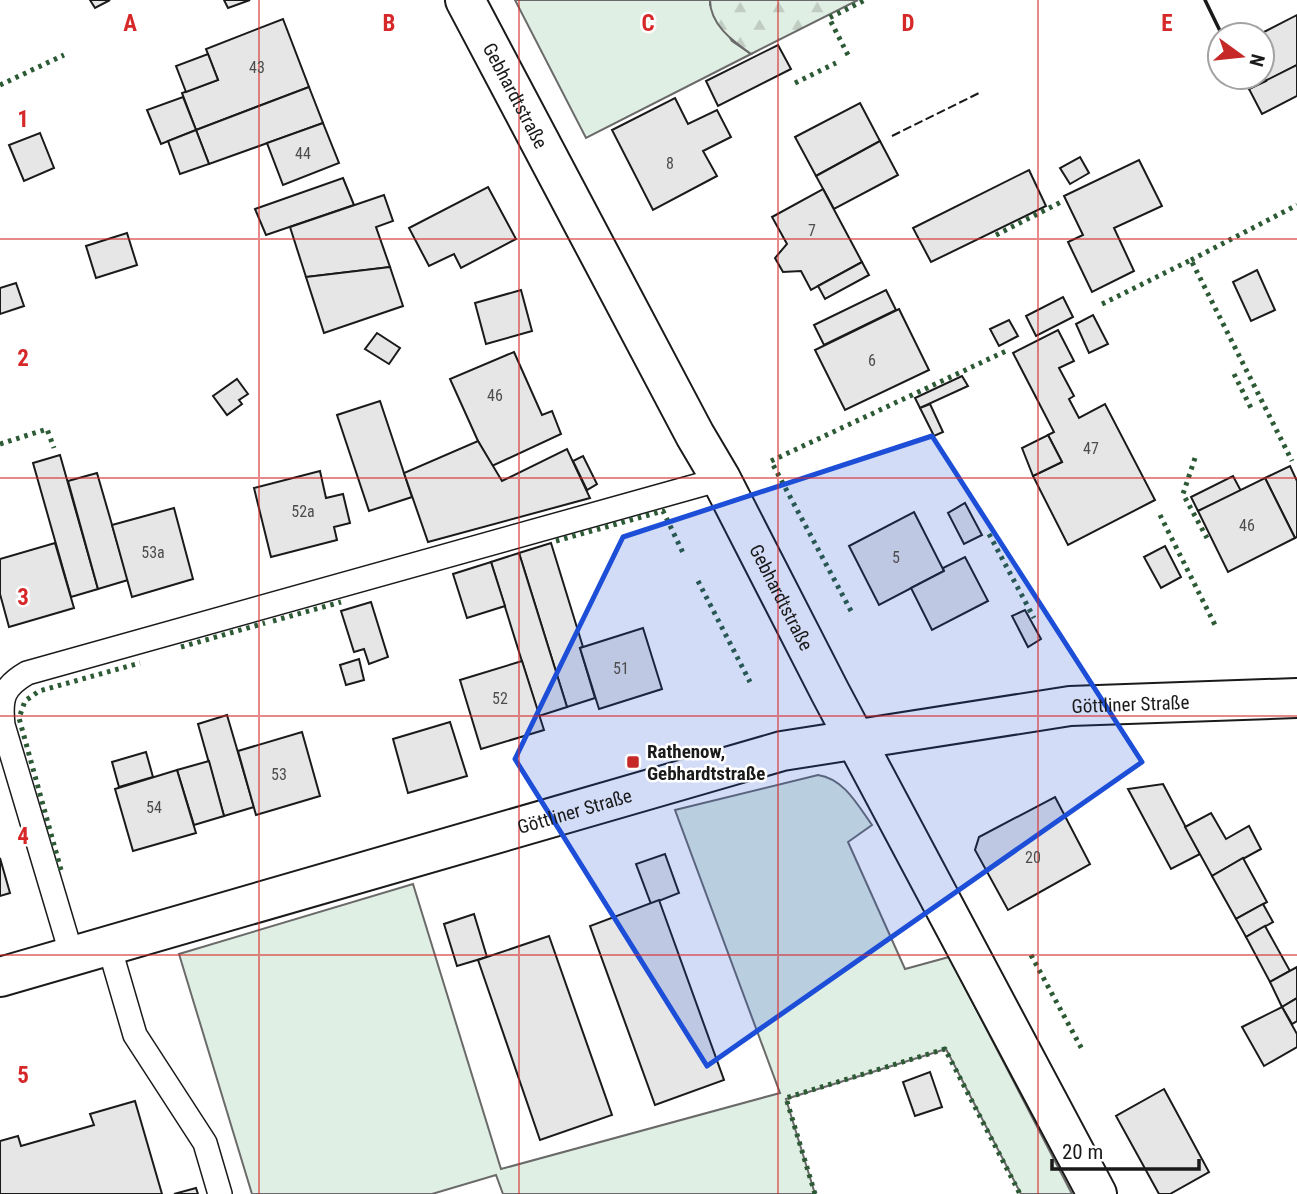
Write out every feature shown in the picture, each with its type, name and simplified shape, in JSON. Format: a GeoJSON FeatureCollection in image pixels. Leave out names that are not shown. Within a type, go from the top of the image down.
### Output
{"type":"FeatureCollection","features":[{"type":"Feature","properties":{"kind":"street","name":"Gebhardtstraße"},"geometry":{"type":"LineString","coordinates":[[465,0],[721,479],[1097,1194]]}},
{"type":"Feature","properties":{"kind":"street","name":"Göttliner Straße"},"geometry":{"type":"LineString","coordinates":[[0,976],[782,751],[1070,706],[1297,698]]}},
{"type":"Feature","properties":{"kind":"lane"},"geometry":{"type":"LineString","coordinates":[[72,956],[3,725],[1,709],[4,695],[12,681],[27,673],[721,479]]}},
{"type":"Feature","properties":{"kind":"lane"},"geometry":{"type":"LineString","coordinates":[[109,946],[135,1035],[205,1143],[220,1194]]}},
{"type":"Feature","properties":{"kind":"highlighted area"},"geometry":{"type":"Polygon","coordinates":[[[932,436],[1142,762],[707,1066],[515,759],[623,537],[932,436]]]}},
{"type":"Feature","properties":{"kind":"green space"},"geometry":{"type":"Polygon","coordinates":[[[515,0],[710,0],[710,5],[732,41],[751,54],[586,138],[515,0]]]}},
{"type":"Feature","properties":{"kind":"green space"},"geometry":{"type":"Polygon","coordinates":[[[710,0],[858,0],[751,54],[718,25],[710,0]]]}},
{"type":"Feature","properties":{"kind":"green space"},"geometry":{"type":"Polygon","coordinates":[[[818,775],[843,787],[872,825],[848,842],[905,969],[949,957],[1072,1194],[1021,1194],[946,1049],[786,1099],[815,1194],[503,1194],[496,1175],[432,1194],[252,1194],[179,954],[413,884],[501,1169],[780,1093],[675,810],[818,775]]]}},
{"type":"Feature","properties":{"kind":"building"},"geometry":{"type":"Polygon","coordinates":[[[90,0],[110,0],[95,8],[90,0]]]}},
{"type":"Feature","properties":{"kind":"building"},"geometry":{"type":"Polygon","coordinates":[[[224,0],[250,0],[228,8],[224,0]]]}},
{"type":"Feature","properties":{"kind":"building"},"geometry":{"type":"Polygon","coordinates":[[[1297,15],[1297,65],[1276,76],[1276,26],[1297,15]]]}},
{"type":"Feature","properties":{"kind":"building"},"geometry":{"type":"Polygon","coordinates":[[[283,19],[309,87],[196,130],[182,93],[218,80],[206,49],[283,19]]]}},
{"type":"Feature","properties":{"kind":"building"},"geometry":{"type":"Polygon","coordinates":[[[778,45],[791,69],[718,106],[706,81],[778,45]]]}},
{"type":"Feature","properties":{"kind":"building"},"geometry":{"type":"Polygon","coordinates":[[[208,54],[218,80],[186,92],[176,66],[208,54]]]}},
{"type":"Feature","properties":{"kind":"building"},"geometry":{"type":"Polygon","coordinates":[[[1297,65],[1297,96],[1262,114],[1250,91],[1276,91],[1276,76],[1297,65]]]}},
{"type":"Feature","properties":{"kind":"building"},"geometry":{"type":"Polygon","coordinates":[[[309,87],[323,123],[209,164],[196,130],[309,87]]]}},
{"type":"Feature","properties":{"kind":"building"},"geometry":{"type":"Polygon","coordinates":[[[183,97],[196,130],[161,144],[147,110],[183,97]]]}},
{"type":"Feature","properties":{"kind":"building"},"geometry":{"type":"Polygon","coordinates":[[[675,98],[688,124],[717,110],[731,137],[703,151],[717,176],[653,210],[612,130],[675,98]]]}},
{"type":"Feature","properties":{"kind":"building"},"geometry":{"type":"Polygon","coordinates":[[[860,103],[880,141],[816,176],[795,137],[860,103]]]}},
{"type":"Feature","properties":{"kind":"building"},"geometry":{"type":"Polygon","coordinates":[[[323,123],[339,163],[283,185],[267,143],[323,123]]]}},
{"type":"Feature","properties":{"kind":"building"},"geometry":{"type":"Polygon","coordinates":[[[196,130],[209,164],[180,174],[168,141],[196,130]]]}},
{"type":"Feature","properties":{"kind":"building"},"geometry":{"type":"Polygon","coordinates":[[[40,133],[54,168],[24,181],[9,145],[40,133]]]}},
{"type":"Feature","properties":{"kind":"building"},"geometry":{"type":"Polygon","coordinates":[[[880,141],[898,175],[834,209],[816,176],[880,141]]]}},
{"type":"Feature","properties":{"kind":"building"},"geometry":{"type":"Polygon","coordinates":[[[1080,157],[1089,173],[1070,184],[1060,168],[1080,157]]]}},
{"type":"Feature","properties":{"kind":"building"},"geometry":{"type":"Polygon","coordinates":[[[1139,160],[1162,206],[1114,228],[1134,271],[1092,292],[1068,242],[1083,235],[1064,196],[1139,160]]]}},
{"type":"Feature","properties":{"kind":"building"},"geometry":{"type":"Polygon","coordinates":[[[1029,170],[1046,206],[931,262],[913,228],[1029,170]]]}},
{"type":"Feature","properties":{"kind":"building"},"geometry":{"type":"Polygon","coordinates":[[[343,178],[354,205],[266,235],[255,209],[343,178]]]}},
{"type":"Feature","properties":{"kind":"building"},"geometry":{"type":"Polygon","coordinates":[[[488,187],[516,239],[461,268],[454,254],[429,266],[409,228],[488,187]]]}},
{"type":"Feature","properties":{"kind":"building"},"geometry":{"type":"Polygon","coordinates":[[[823,189],[862,262],[811,290],[801,271],[783,272],[775,258],[787,244],[772,217],[823,189]]]}},
{"type":"Feature","properties":{"kind":"building"},"geometry":{"type":"Polygon","coordinates":[[[384,195],[393,221],[376,227],[390,267],[306,277],[290,227],[384,195]]]}},
{"type":"Feature","properties":{"kind":"building"},"geometry":{"type":"Polygon","coordinates":[[[127,233],[137,265],[96,278],[86,246],[127,233]]]}},
{"type":"Feature","properties":{"kind":"building"},"geometry":{"type":"Polygon","coordinates":[[[862,262],[869,275],[825,299],[818,286],[862,262]]]}},
{"type":"Feature","properties":{"kind":"building"},"geometry":{"type":"Polygon","coordinates":[[[390,267],[403,306],[324,333],[306,277],[390,267]]]}},
{"type":"Feature","properties":{"kind":"building"},"geometry":{"type":"Polygon","coordinates":[[[1257,270],[1275,310],[1251,321],[1233,282],[1257,270]]]}},
{"type":"Feature","properties":{"kind":"building"},"geometry":{"type":"Polygon","coordinates":[[[16,283],[24,306],[0,314],[0,288],[16,283]]]}},
{"type":"Feature","properties":{"kind":"building"},"geometry":{"type":"Polygon","coordinates":[[[521,290],[532,331],[486,344],[475,303],[521,290]]]}},
{"type":"Feature","properties":{"kind":"building"},"geometry":{"type":"Polygon","coordinates":[[[886,290],[896,310],[824,345],[814,325],[886,290]]]}},
{"type":"Feature","properties":{"kind":"building"},"geometry":{"type":"Polygon","coordinates":[[[1063,297],[1073,317],[1036,336],[1026,316],[1063,297]]]}},
{"type":"Feature","properties":{"kind":"building"},"geometry":{"type":"Polygon","coordinates":[[[899,309],[929,370],[845,410],[815,350],[899,309]]]}},
{"type":"Feature","properties":{"kind":"building"},"geometry":{"type":"Polygon","coordinates":[[[1093,315],[1108,344],[1089,353],[1076,324],[1093,315]]]}},
{"type":"Feature","properties":{"kind":"building"},"geometry":{"type":"Polygon","coordinates":[[[1009,320],[1018,336],[999,346],[990,329],[1009,320]]]}},
{"type":"Feature","properties":{"kind":"building"},"geometry":{"type":"Polygon","coordinates":[[[1058,330],[1074,361],[1059,368],[1074,396],[1069,399],[1079,418],[1105,404],[1155,500],[1068,545],[1033,476],[1062,462],[1048,435],[1054,432],[1013,353],[1058,330]]]}},
{"type":"Feature","properties":{"kind":"building"},"geometry":{"type":"Polygon","coordinates":[[[377,333],[400,348],[389,364],[365,349],[377,333]]]}},
{"type":"Feature","properties":{"kind":"building"},"geometry":{"type":"Polygon","coordinates":[[[514,352],[542,415],[552,411],[561,434],[492,466],[450,379],[514,352]]]}},
{"type":"Feature","properties":{"kind":"building"},"geometry":{"type":"Polygon","coordinates":[[[962,376],[968,386],[920,408],[915,398],[962,376]]]}},
{"type":"Feature","properties":{"kind":"building"},"geometry":{"type":"Polygon","coordinates":[[[237,379],[248,394],[239,400],[242,404],[227,415],[213,396],[237,379]]]}},
{"type":"Feature","properties":{"kind":"building"},"geometry":{"type":"Polygon","coordinates":[[[380,401],[412,497],[369,511],[337,415],[380,401]]]}},
{"type":"Feature","properties":{"kind":"building"},"geometry":{"type":"Polygon","coordinates":[[[930,404],[943,432],[934,436],[920,408],[930,404]]]}},
{"type":"Feature","properties":{"kind":"building"},"geometry":{"type":"Polygon","coordinates":[[[1048,435],[1062,462],[1033,476],[1022,448],[1048,435]]]}},
{"type":"Feature","properties":{"kind":"building"},"geometry":{"type":"Polygon","coordinates":[[[478,441],[502,481],[567,449],[590,498],[428,542],[404,473],[478,441]]]}},
{"type":"Feature","properties":{"kind":"building"},"geometry":{"type":"Polygon","coordinates":[[[60,455],[98,589],[71,597],[33,463],[60,455]]]}},
{"type":"Feature","properties":{"kind":"building"},"geometry":{"type":"Polygon","coordinates":[[[583,456],[597,484],[587,490],[573,461],[583,456]]]}},
{"type":"Feature","properties":{"kind":"building"},"geometry":{"type":"Polygon","coordinates":[[[1290,466],[1297,481],[1295,538],[1265,478],[1290,466]]]}},
{"type":"Feature","properties":{"kind":"building"},"geometry":{"type":"Polygon","coordinates":[[[320,471],[326,498],[343,494],[350,523],[334,527],[337,540],[271,557],[254,488],[320,471]]]}},
{"type":"Feature","properties":{"kind":"building"},"geometry":{"type":"Polygon","coordinates":[[[97,473],[128,580],[98,589],[68,481],[97,473]]]}},
{"type":"Feature","properties":{"kind":"building"},"geometry":{"type":"Polygon","coordinates":[[[1233,476],[1241,491],[1198,511],[1191,497],[1233,476]]]}},
{"type":"Feature","properties":{"kind":"building"},"geometry":{"type":"Polygon","coordinates":[[[1265,478],[1295,538],[1228,572],[1198,511],[1265,478]]]}},
{"type":"Feature","properties":{"kind":"building"},"geometry":{"type":"Polygon","coordinates":[[[965,503],[982,535],[964,544],[948,513],[965,503]]]}},
{"type":"Feature","properties":{"kind":"building"},"geometry":{"type":"Polygon","coordinates":[[[174,508],[193,579],[132,597],[112,525],[174,508]]]}},
{"type":"Feature","properties":{"kind":"building"},"geometry":{"type":"Polygon","coordinates":[[[914,512],[944,571],[879,605],[849,546],[914,512]]]}},
{"type":"Feature","properties":{"kind":"building"},"geometry":{"type":"Polygon","coordinates":[[[55,543],[74,608],[9,627],[0,594],[0,559],[55,543]]]}},
{"type":"Feature","properties":{"kind":"building"},"geometry":{"type":"Polygon","coordinates":[[[551,543],[583,647],[580,648],[595,698],[567,707],[519,553],[551,543]]]}},
{"type":"Feature","properties":{"kind":"building"},"geometry":{"type":"Polygon","coordinates":[[[1165,546],[1181,577],[1161,588],[1144,557],[1165,546]]]}},
{"type":"Feature","properties":{"kind":"building"},"geometry":{"type":"Polygon","coordinates":[[[519,553],[567,707],[539,716],[491,562],[519,553]]]}},
{"type":"Feature","properties":{"kind":"building"},"geometry":{"type":"Polygon","coordinates":[[[965,557],[988,601],[932,630],[911,588],[965,557]]]}},
{"type":"Feature","properties":{"kind":"building"},"geometry":{"type":"Polygon","coordinates":[[[491,562],[505,606],[467,618],[453,574],[491,562]]]}},
{"type":"Feature","properties":{"kind":"building"},"geometry":{"type":"Polygon","coordinates":[[[371,602],[388,657],[369,664],[364,649],[354,652],[341,611],[371,602]]]}},
{"type":"Feature","properties":{"kind":"building"},"geometry":{"type":"Polygon","coordinates":[[[1025,610],[1041,639],[1028,647],[1012,616],[1025,610]]]}},
{"type":"Feature","properties":{"kind":"building"},"geometry":{"type":"Polygon","coordinates":[[[643,628],[662,689],[599,709],[580,648],[643,628]]]}},
{"type":"Feature","properties":{"kind":"building"},"geometry":{"type":"Polygon","coordinates":[[[359,659],[364,680],[346,685],[340,665],[359,659]]]}},
{"type":"Feature","properties":{"kind":"building"},"geometry":{"type":"Polygon","coordinates":[[[522,661],[544,730],[481,749],[460,680],[522,661]]]}},
{"type":"Feature","properties":{"kind":"building"},"geometry":{"type":"Polygon","coordinates":[[[227,715],[254,807],[224,816],[198,724],[227,715]]]}},
{"type":"Feature","properties":{"kind":"building"},"geometry":{"type":"Polygon","coordinates":[[[450,722],[467,776],[408,793],[393,739],[450,722]]]}},
{"type":"Feature","properties":{"kind":"building"},"geometry":{"type":"Polygon","coordinates":[[[302,732],[320,796],[256,815],[238,751],[302,732]]]}},
{"type":"Feature","properties":{"kind":"building"},"geometry":{"type":"Polygon","coordinates":[[[146,752],[153,777],[119,787],[112,762],[146,752]]]}},
{"type":"Feature","properties":{"kind":"building"},"geometry":{"type":"Polygon","coordinates":[[[209,761],[224,816],[194,825],[177,770],[209,761]]]}},
{"type":"Feature","properties":{"kind":"building"},"geometry":{"type":"Polygon","coordinates":[[[177,770],[196,833],[133,851],[115,789],[177,770]]]}},
{"type":"Feature","properties":{"kind":"building"},"geometry":{"type":"Polygon","coordinates":[[[1163,784],[1200,854],[1171,869],[1128,789],[1163,784]]]}},
{"type":"Feature","properties":{"kind":"building"},"geometry":{"type":"Polygon","coordinates":[[[1055,797],[1090,864],[1008,910],[975,850],[979,837],[1055,797]]]}},
{"type":"Feature","properties":{"kind":"building"},"geometry":{"type":"Polygon","coordinates":[[[1211,813],[1226,839],[1249,826],[1261,849],[1212,876],[1185,827],[1211,813]]]}},
{"type":"Feature","properties":{"kind":"building"},"geometry":{"type":"Polygon","coordinates":[[[665,854],[679,893],[651,904],[636,864],[665,854]]]}},
{"type":"Feature","properties":{"kind":"building"},"geometry":{"type":"Polygon","coordinates":[[[0,858],[10,893],[0,896],[0,858]]]}},
{"type":"Feature","properties":{"kind":"building"},"geometry":{"type":"Polygon","coordinates":[[[1243,858],[1267,902],[1236,919],[1212,876],[1243,858]]]}},
{"type":"Feature","properties":{"kind":"building"},"geometry":{"type":"Polygon","coordinates":[[[659,900],[724,1080],[655,1105],[590,926],[659,900]]]}},
{"type":"Feature","properties":{"kind":"building"},"geometry":{"type":"Polygon","coordinates":[[[1263,904],[1273,922],[1246,937],[1236,919],[1263,904]]]}},
{"type":"Feature","properties":{"kind":"building"},"geometry":{"type":"Polygon","coordinates":[[[474,914],[487,957],[457,966],[444,924],[474,914]]]}},
{"type":"Feature","properties":{"kind":"building"},"geometry":{"type":"Polygon","coordinates":[[[1265,926],[1290,971],[1270,982],[1246,937],[1265,926]]]}},
{"type":"Feature","properties":{"kind":"building"},"geometry":{"type":"Polygon","coordinates":[[[549,936],[612,1115],[540,1140],[478,960],[549,936]]]}},
{"type":"Feature","properties":{"kind":"building"},"geometry":{"type":"Polygon","coordinates":[[[1297,967],[1297,998],[1282,1007],[1270,982],[1297,967]]]}},
{"type":"Feature","properties":{"kind":"building"},"geometry":{"type":"Polygon","coordinates":[[[1297,998],[1297,1021],[1292,1024],[1282,1007],[1297,998]]]}},
{"type":"Feature","properties":{"kind":"building"},"geometry":{"type":"Polygon","coordinates":[[[1282,1007],[1297,1034],[1297,1047],[1264,1066],[1242,1027],[1282,1007]]]}},
{"type":"Feature","properties":{"kind":"building"},"geometry":{"type":"Polygon","coordinates":[[[930,1072],[942,1107],[915,1116],[903,1082],[930,1072]]]}},
{"type":"Feature","properties":{"kind":"building"},"geometry":{"type":"Polygon","coordinates":[[[1164,1089],[1209,1172],[1170,1194],[1159,1194],[1116,1116],[1164,1089]]]}},
{"type":"Feature","properties":{"kind":"building"},"geometry":{"type":"Polygon","coordinates":[[[135,1101],[162,1194],[0,1194],[0,1141],[18,1136],[21,1146],[94,1125],[90,1114],[135,1101]]]}},
{"type":"Feature","properties":{"kind":"building"},"geometry":{"type":"Polygon","coordinates":[[[196,1188],[198,1194],[174,1194],[196,1188]]]}},
{"type":"Feature","properties":{"kind":"hedge"},"geometry":{"type":"LineString","coordinates":[[848,55],[829,18],[865,0]]}},
{"type":"Feature","properties":{"kind":"hedge"},"geometry":{"type":"LineString","coordinates":[[0,85],[64,55]]}},
{"type":"Feature","properties":{"kind":"hedge"},"geometry":{"type":"LineString","coordinates":[[795,83],[836,63]]}},
{"type":"Feature","properties":{"kind":"hedge"},"geometry":{"type":"LineString","coordinates":[[996,235],[1061,202]]}},
{"type":"Feature","properties":{"kind":"hedge"},"geometry":{"type":"LineString","coordinates":[[1191,260],[1297,205]]}},
{"type":"Feature","properties":{"kind":"hedge"},"geometry":{"type":"LineString","coordinates":[[1102,304],[1191,260],[1292,461]]}},
{"type":"Feature","properties":{"kind":"hedge"},"geometry":{"type":"LineString","coordinates":[[851,611],[771,461],[1006,351]]}},
{"type":"Feature","properties":{"kind":"hedge"},"geometry":{"type":"LineString","coordinates":[[1234,374],[1251,408]]}},
{"type":"Feature","properties":{"kind":"hedge"},"geometry":{"type":"LineString","coordinates":[[0,444],[47,429],[54,448]]}},
{"type":"Feature","properties":{"kind":"hedge"},"geometry":{"type":"LineString","coordinates":[[1195,458],[1183,494],[1207,538]]}},
{"type":"Feature","properties":{"kind":"hedge"},"geometry":{"type":"LineString","coordinates":[[556,541],[663,511],[684,555]]}},
{"type":"Feature","properties":{"kind":"hedge"},"geometry":{"type":"LineString","coordinates":[[1160,515],[1215,625]]}},
{"type":"Feature","properties":{"kind":"hedge"},"geometry":{"type":"LineString","coordinates":[[989,534],[1034,618]]}},
{"type":"Feature","properties":{"kind":"hedge"},"geometry":{"type":"LineString","coordinates":[[698,581],[750,682]]}},
{"type":"Feature","properties":{"kind":"hedge"},"geometry":{"type":"LineString","coordinates":[[273,621],[341,602]]}},
{"type":"Feature","properties":{"kind":"hedge"},"geometry":{"type":"LineString","coordinates":[[181,647],[265,623]]}},
{"type":"Feature","properties":{"kind":"hedge"},"geometry":{"type":"LineString","coordinates":[[61,870],[19,718],[25,701],[39,691],[140,663]]}},
{"type":"Feature","properties":{"kind":"hedge"},"geometry":{"type":"LineString","coordinates":[[1031,955],[1083,1051]]}},
{"type":"Feature","properties":{"kind":"hedge"},"geometry":{"type":"LineString","coordinates":[[815,1194],[786,1098],[945,1049],[1020,1194]]}},
{"type":"Feature","properties":{"kind":"fence"},"geometry":{"type":"LineString","coordinates":[[892,136],[979,93]]}},
{"type":"Feature","properties":{"kind":"wall"},"geometry":{"type":"LineString","coordinates":[[1205,0],[1215,21]]}},
{"type":"Feature","properties":{"kind":"place","name":"Rathenow, Gebhardtstraße"},"geometry":{"type":"Point","coordinates":[633,762]}}]}
